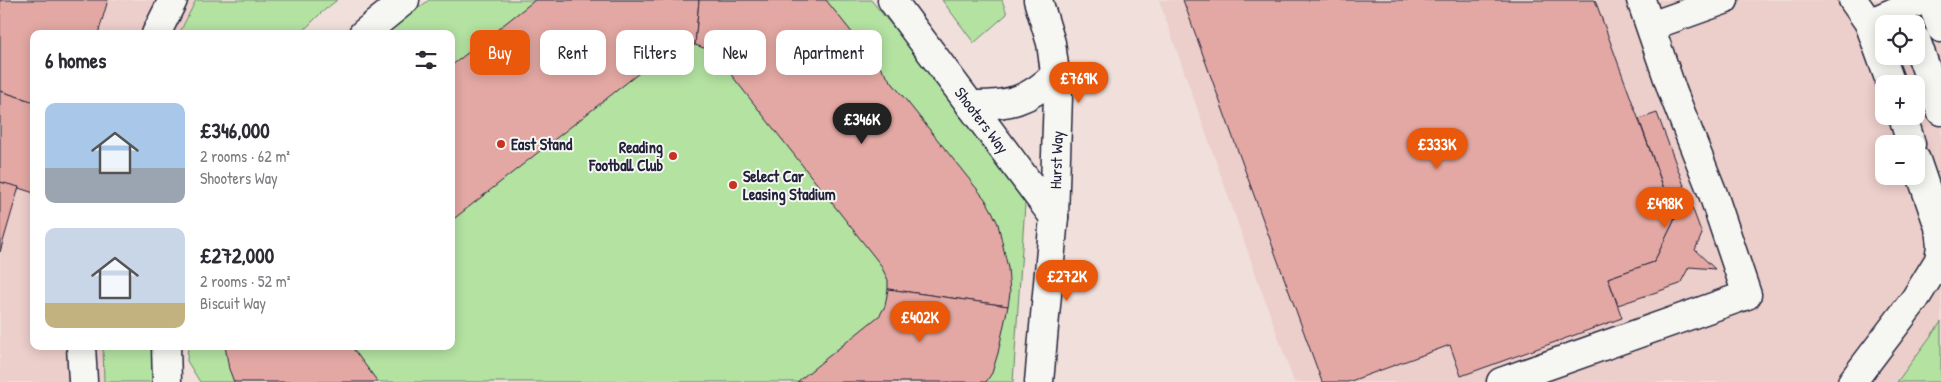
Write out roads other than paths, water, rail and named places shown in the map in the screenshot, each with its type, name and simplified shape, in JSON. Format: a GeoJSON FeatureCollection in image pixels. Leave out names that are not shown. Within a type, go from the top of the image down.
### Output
{"type":"FeatureCollection","features":[{"type":"Feature","properties":{"kind":"street"},"geometry":{"type":"LineString","coordinates":[[158,30],[173,0]]}},
{"type":"Feature","properties":{"kind":"street"},"geometry":{"type":"LineString","coordinates":[[368,30],[406,0]]}},
{"type":"Feature","properties":{"kind":"street","name":"Shooters Way"},"geometry":{"type":"LineString","coordinates":[[892,0],[1054,217]]}},
{"type":"Feature","properties":{"kind":"street","name":"Hurst Way"},"geometry":{"type":"LineString","coordinates":[[1038,0],[1051,43],[1058,95],[1054,217],[1039,382]]}},
{"type":"Feature","properties":{"kind":"street"},"geometry":{"type":"LineString","coordinates":[[1501,382],[1746,295],[1713,194],[1673,93],[1641,0]]}},
{"type":"Feature","properties":{"kind":"street"},"geometry":{"type":"LineString","coordinates":[[1651,26],[1724,0]]}},
{"type":"Feature","properties":{"kind":"street"},"geometry":{"type":"LineString","coordinates":[[1853,0],[1869,23],[1888,75]]}},
{"type":"Feature","properties":{"kind":"street"},"geometry":{"type":"LineString","coordinates":[[1931,0],[1941,28]]}},
{"type":"Feature","properties":{"kind":"street"},"geometry":{"type":"LineString","coordinates":[[1869,23],[1912,11]]}},
{"type":"Feature","properties":{"kind":"street"},"geometry":{"type":"LineString","coordinates":[[1925,65],[1941,111]]}},
{"type":"Feature","properties":{"kind":"street"},"geometry":{"type":"LineString","coordinates":[[970,105],[992,106],[1025,99],[1046,84],[1056,74]]}},
{"type":"Feature","properties":{"kind":"street"},"geometry":{"type":"LineString","coordinates":[[1852,382],[1915,298],[1939,260],[1941,246],[1939,227],[1926,165]]}},
{"type":"Feature","properties":{"kind":"street"},"geometry":{"type":"LineString","coordinates":[[81,350],[83,381]]}},
{"type":"Feature","properties":{"kind":"street"},"geometry":{"type":"LineString","coordinates":[[166,350],[167,382]]}},
{"type":"Feature","properties":{"kind":"place","name":"East Stand"},"geometry":{"type":"Point","coordinates":[501,144]}},
{"type":"Feature","properties":{"kind":"place","name":"Reading Football Club"},"geometry":{"type":"Point","coordinates":[673,156]}},
{"type":"Feature","properties":{"kind":"place","name":"Select Car Leasing Stadium"},"geometry":{"type":"Point","coordinates":[733,185]}}]}
